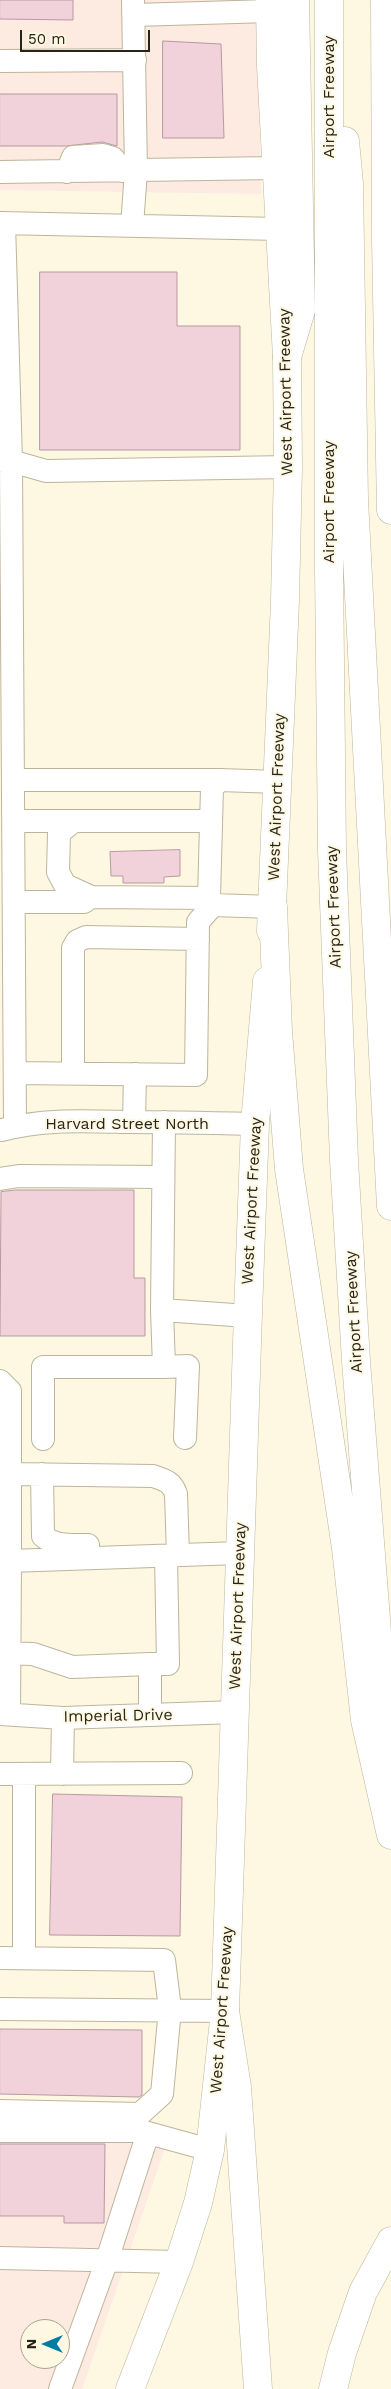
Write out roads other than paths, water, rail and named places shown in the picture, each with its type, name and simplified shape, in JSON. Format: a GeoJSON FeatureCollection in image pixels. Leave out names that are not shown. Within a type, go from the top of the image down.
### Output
{"type":"FeatureCollection","features":[{"type":"Feature","properties":{"kind":"main road"},"geometry":{"type":"LineString","coordinates":[[287,357],[301,310],[295,0]]}},
{"type":"Feature","properties":{"kind":"main road"},"geometry":{"type":"LineString","coordinates":[[330,0],[349,183],[354,500],[391,1206]]}},
{"type":"Feature","properties":{"kind":"main road","name":"Airport Freeway"},"geometry":{"type":"LineString","coordinates":[[330,0],[329,578],[333,869],[344,1160],[356,1361],[391,1813]]}},
{"type":"Feature","properties":{"kind":"main road"},"geometry":{"type":"LineString","coordinates":[[385,0],[386,240],[391,510]]}},
{"type":"Feature","properties":{"kind":"main road","name":"West Airport Freeway"},"geometry":{"type":"LineString","coordinates":[[130,2389],[179,2262],[198,2203],[210,2150],[225,2010],[255,1124],[273,907],[288,467],[287,357],[276,168],[270,6]]}},
{"type":"Feature","properties":{"kind":"main road"},"geometry":{"type":"LineString","coordinates":[[273,907],[278,1031],[289,1169],[346,1548],[365,1720],[391,1835]]}},
{"type":"Feature","properties":{"kind":"main road"},"geometry":{"type":"LineString","coordinates":[[225,2010],[237,2087],[258,2389]]}},
{"type":"Feature","properties":{"kind":"main road"},"geometry":{"type":"LineString","coordinates":[[333,2389],[342,2353],[363,2292],[391,2241]]}},
{"type":"Feature","properties":{"kind":"street"},"geometry":{"type":"LineString","coordinates":[[132,226],[129,171],[135,60],[134,7],[270,6]]}},
{"type":"Feature","properties":{"kind":"street"},"geometry":{"type":"LineString","coordinates":[[0,61],[135,60]]}},
{"type":"Feature","properties":{"kind":"street"},"geometry":{"type":"LineString","coordinates":[[0,172],[276,168]]}},
{"type":"Feature","properties":{"kind":"street"},"geometry":{"type":"LineString","coordinates":[[7,1129],[15,1073],[14,821],[5,461],[2,223],[280,229]]}},
{"type":"Feature","properties":{"kind":"street"},"geometry":{"type":"LineString","coordinates":[[5,461],[46,471],[288,467]]}},
{"type":"Feature","properties":{"kind":"street"},"geometry":{"type":"LineString","coordinates":[[13,780],[220,780],[278,782]]}},
{"type":"Feature","properties":{"kind":"street"},"geometry":{"type":"LineString","coordinates":[[15,1073],[196,1075],[198,922],[211,901],[212,788],[220,780]]}},
{"type":"Feature","properties":{"kind":"street"},"geometry":{"type":"LineString","coordinates":[[74,820],[59,833],[58,872],[65,885],[91,897],[211,901],[273,907]]}},
{"type":"Feature","properties":{"kind":"street"},"geometry":{"type":"LineString","coordinates":[[14,821],[211,821]]}},
{"type":"Feature","properties":{"kind":"street"},"geometry":{"type":"LineString","coordinates":[[14,902],[84,902],[91,897]]}},
{"type":"Feature","properties":{"kind":"street"},"geometry":{"type":"LineString","coordinates":[[73,1073],[74,948],[77,940],[86,937],[198,939]]}},
{"type":"Feature","properties":{"kind":"street"},"geometry":{"type":"LineString","coordinates":[[134,1122],[135,1074]]}},
{"type":"Feature","properties":{"kind":"street"},"geometry":{"type":"LineString","coordinates":[[164,1122],[162,1310],[164,1367]]}},
{"type":"Feature","properties":{"kind":"street","name":"Harvard Street North"},"geometry":{"type":"LineString","coordinates":[[7,1129],[56,1123],[164,1122],[255,1124]]}},
{"type":"Feature","properties":{"kind":"street"},"geometry":{"type":"LineString","coordinates":[[0,1179],[19,1176],[163,1177]]}},
{"type":"Feature","properties":{"kind":"street"},"geometry":{"type":"LineString","coordinates":[[162,1310],[248,1316]]}},
{"type":"Feature","properties":{"kind":"street"},"geometry":{"type":"LineString","coordinates":[[43,1440],[43,1367],[188,1366],[184,1438]]}},
{"type":"Feature","properties":{"kind":"street"},"geometry":{"type":"LineString","coordinates":[[0,1381],[10,1391],[10,1561],[4,1653],[4,1714]]}},
{"type":"Feature","properties":{"kind":"street"},"geometry":{"type":"LineString","coordinates":[[4,1653],[34,1654],[72,1667],[168,1664],[176,1494],[174,1487],[168,1480],[153,1476],[10,1474]]}},
{"type":"Feature","properties":{"kind":"street"},"geometry":{"type":"LineString","coordinates":[[42,1474],[42,1530],[43,1536],[50,1542],[60,1545],[132,1545],[173,1550],[240,1553]]}},
{"type":"Feature","properties":{"kind":"street"},"geometry":{"type":"LineString","coordinates":[[10,1561],[173,1550]]}},
{"type":"Feature","properties":{"kind":"street"},"geometry":{"type":"LineString","coordinates":[[150,1664],[150,1715]]}},
{"type":"Feature","properties":{"kind":"street","name":"Imperial Drive"},"geometry":{"type":"LineString","coordinates":[[4,1714],[62,1718],[236,1712]]}},
{"type":"Feature","properties":{"kind":"street"},"geometry":{"type":"LineString","coordinates":[[62,1718],[62,1774]]}},
{"type":"Feature","properties":{"kind":"street"},"geometry":{"type":"LineString","coordinates":[[0,1774],[181,1774]]}},
{"type":"Feature","properties":{"kind":"street"},"geometry":{"type":"LineString","coordinates":[[24,1774],[24,1958]]}},
{"type":"Feature","properties":{"kind":"street"},"geometry":{"type":"LineString","coordinates":[[0,1958],[164,1960],[170,2009],[162,2094],[140,2114],[0,2111]]}},
{"type":"Feature","properties":{"kind":"street"},"geometry":{"type":"LineString","coordinates":[[0,2009],[225,2010]]}},
{"type":"Feature","properties":{"kind":"street"},"geometry":{"type":"LineString","coordinates":[[0,2131],[148,2133],[210,2150]]}},
{"type":"Feature","properties":{"kind":"street"},"geometry":{"type":"LineString","coordinates":[[60,2389],[107,2260],[148,2133]]}},
{"type":"Feature","properties":{"kind":"street"},"geometry":{"type":"LineString","coordinates":[[0,2258],[179,2262]]}}]}
